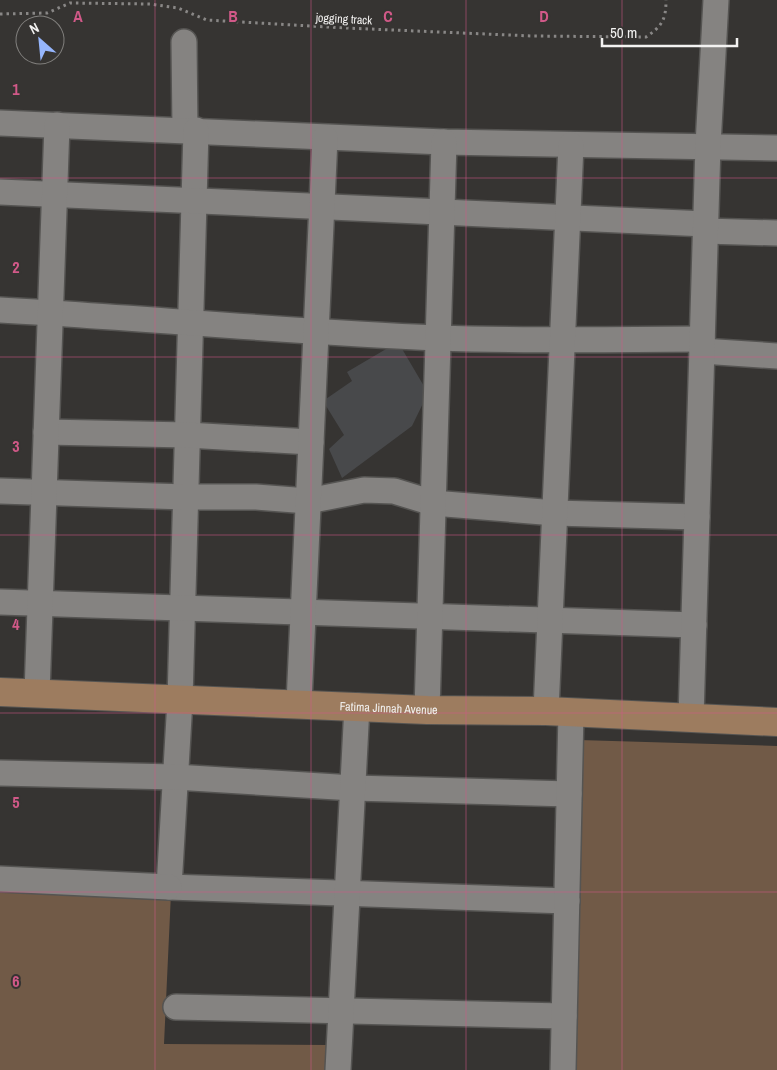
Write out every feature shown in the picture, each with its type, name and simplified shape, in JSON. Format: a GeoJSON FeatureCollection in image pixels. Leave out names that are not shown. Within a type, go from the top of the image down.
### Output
{"type":"FeatureCollection","features":[{"type":"Feature","properties":{"kind":"main road","name":"Fatima Jinnah Avenue"},"geometry":{"type":"LineString","coordinates":[[0,692],[299,703],[427,710],[558,712],[777,722]]}},
{"type":"Feature","properties":{"kind":"street"},"geometry":{"type":"LineString","coordinates":[[691,718],[708,145],[716,0]]}},
{"type":"Feature","properties":{"kind":"street"},"geometry":{"type":"LineString","coordinates":[[169,887],[180,700],[194,200],[184,42]]}},
{"type":"Feature","properties":{"kind":"street"},"geometry":{"type":"LineString","coordinates":[[0,123],[444,142],[571,145],[708,145],[777,148]]}},
{"type":"Feature","properties":{"kind":"street"},"geometry":{"type":"LineString","coordinates":[[37,694],[57,125]]}},
{"type":"Feature","properties":{"kind":"street"},"geometry":{"type":"LineString","coordinates":[[299,703],[325,138]]}},
{"type":"Feature","properties":{"kind":"street"},"geometry":{"type":"LineString","coordinates":[[427,710],[444,142]]}},
{"type":"Feature","properties":{"kind":"street"},"geometry":{"type":"LineString","coordinates":[[563,1070],[569,794],[558,712],[550,620],[571,145]]}},
{"type":"Feature","properties":{"kind":"street"},"geometry":{"type":"LineString","coordinates":[[0,192],[568,217],[777,233]]}},
{"type":"Feature","properties":{"kind":"street"},"geometry":{"type":"LineString","coordinates":[[0,310],[316,332],[438,338],[702,345],[777,356]]}},
{"type":"Feature","properties":{"kind":"street"},"geometry":{"type":"LineString","coordinates":[[46,432],[187,435],[311,442]]}},
{"type":"Feature","properties":{"kind":"street"},"geometry":{"type":"LineString","coordinates":[[0,491],[186,498],[256,497],[308,502],[364,490],[394,491],[433,503],[555,513],[697,517]]}},
{"type":"Feature","properties":{"kind":"street"},"geometry":{"type":"LineString","coordinates":[[0,602],[694,624]]}},
{"type":"Feature","properties":{"kind":"street"},"geometry":{"type":"LineString","coordinates":[[338,1070],[357,706]]}},
{"type":"Feature","properties":{"kind":"street"},"geometry":{"type":"LineString","coordinates":[[0,773],[175,778],[353,788],[569,794]]}},
{"type":"Feature","properties":{"kind":"street"},"geometry":{"type":"LineString","coordinates":[[0,879],[566,901]]}},
{"type":"Feature","properties":{"kind":"street"},"geometry":{"type":"LineString","coordinates":[[176,1007],[564,1016]]}},
{"type":"Feature","properties":{"kind":"path","name":"jogging track"},"geometry":{"type":"LineString","coordinates":[[0,14],[47,13],[70,3],[150,4],[178,8],[207,20],[473,33],[646,37],[659,28],[666,11],[666,0]]}},
{"type":"Feature","properties":{"kind":"shaded area"},"geometry":{"type":"Polygon","coordinates":[[[579,740],[777,746],[777,1070],[571,1070],[579,740]]]}},
{"type":"Feature","properties":{"kind":"shaded area"},"geometry":{"type":"Polygon","coordinates":[[[0,887],[171,893],[164,1044],[328,1045],[327,1070],[0,1070],[0,887]]]}},
{"type":"Feature","properties":{"kind":"building"},"geometry":{"type":"Polygon","coordinates":[[[398,342],[428,393],[412,426],[342,478],[329,449],[344,435],[323,401],[352,381],[347,372],[398,342]]]}}]}
